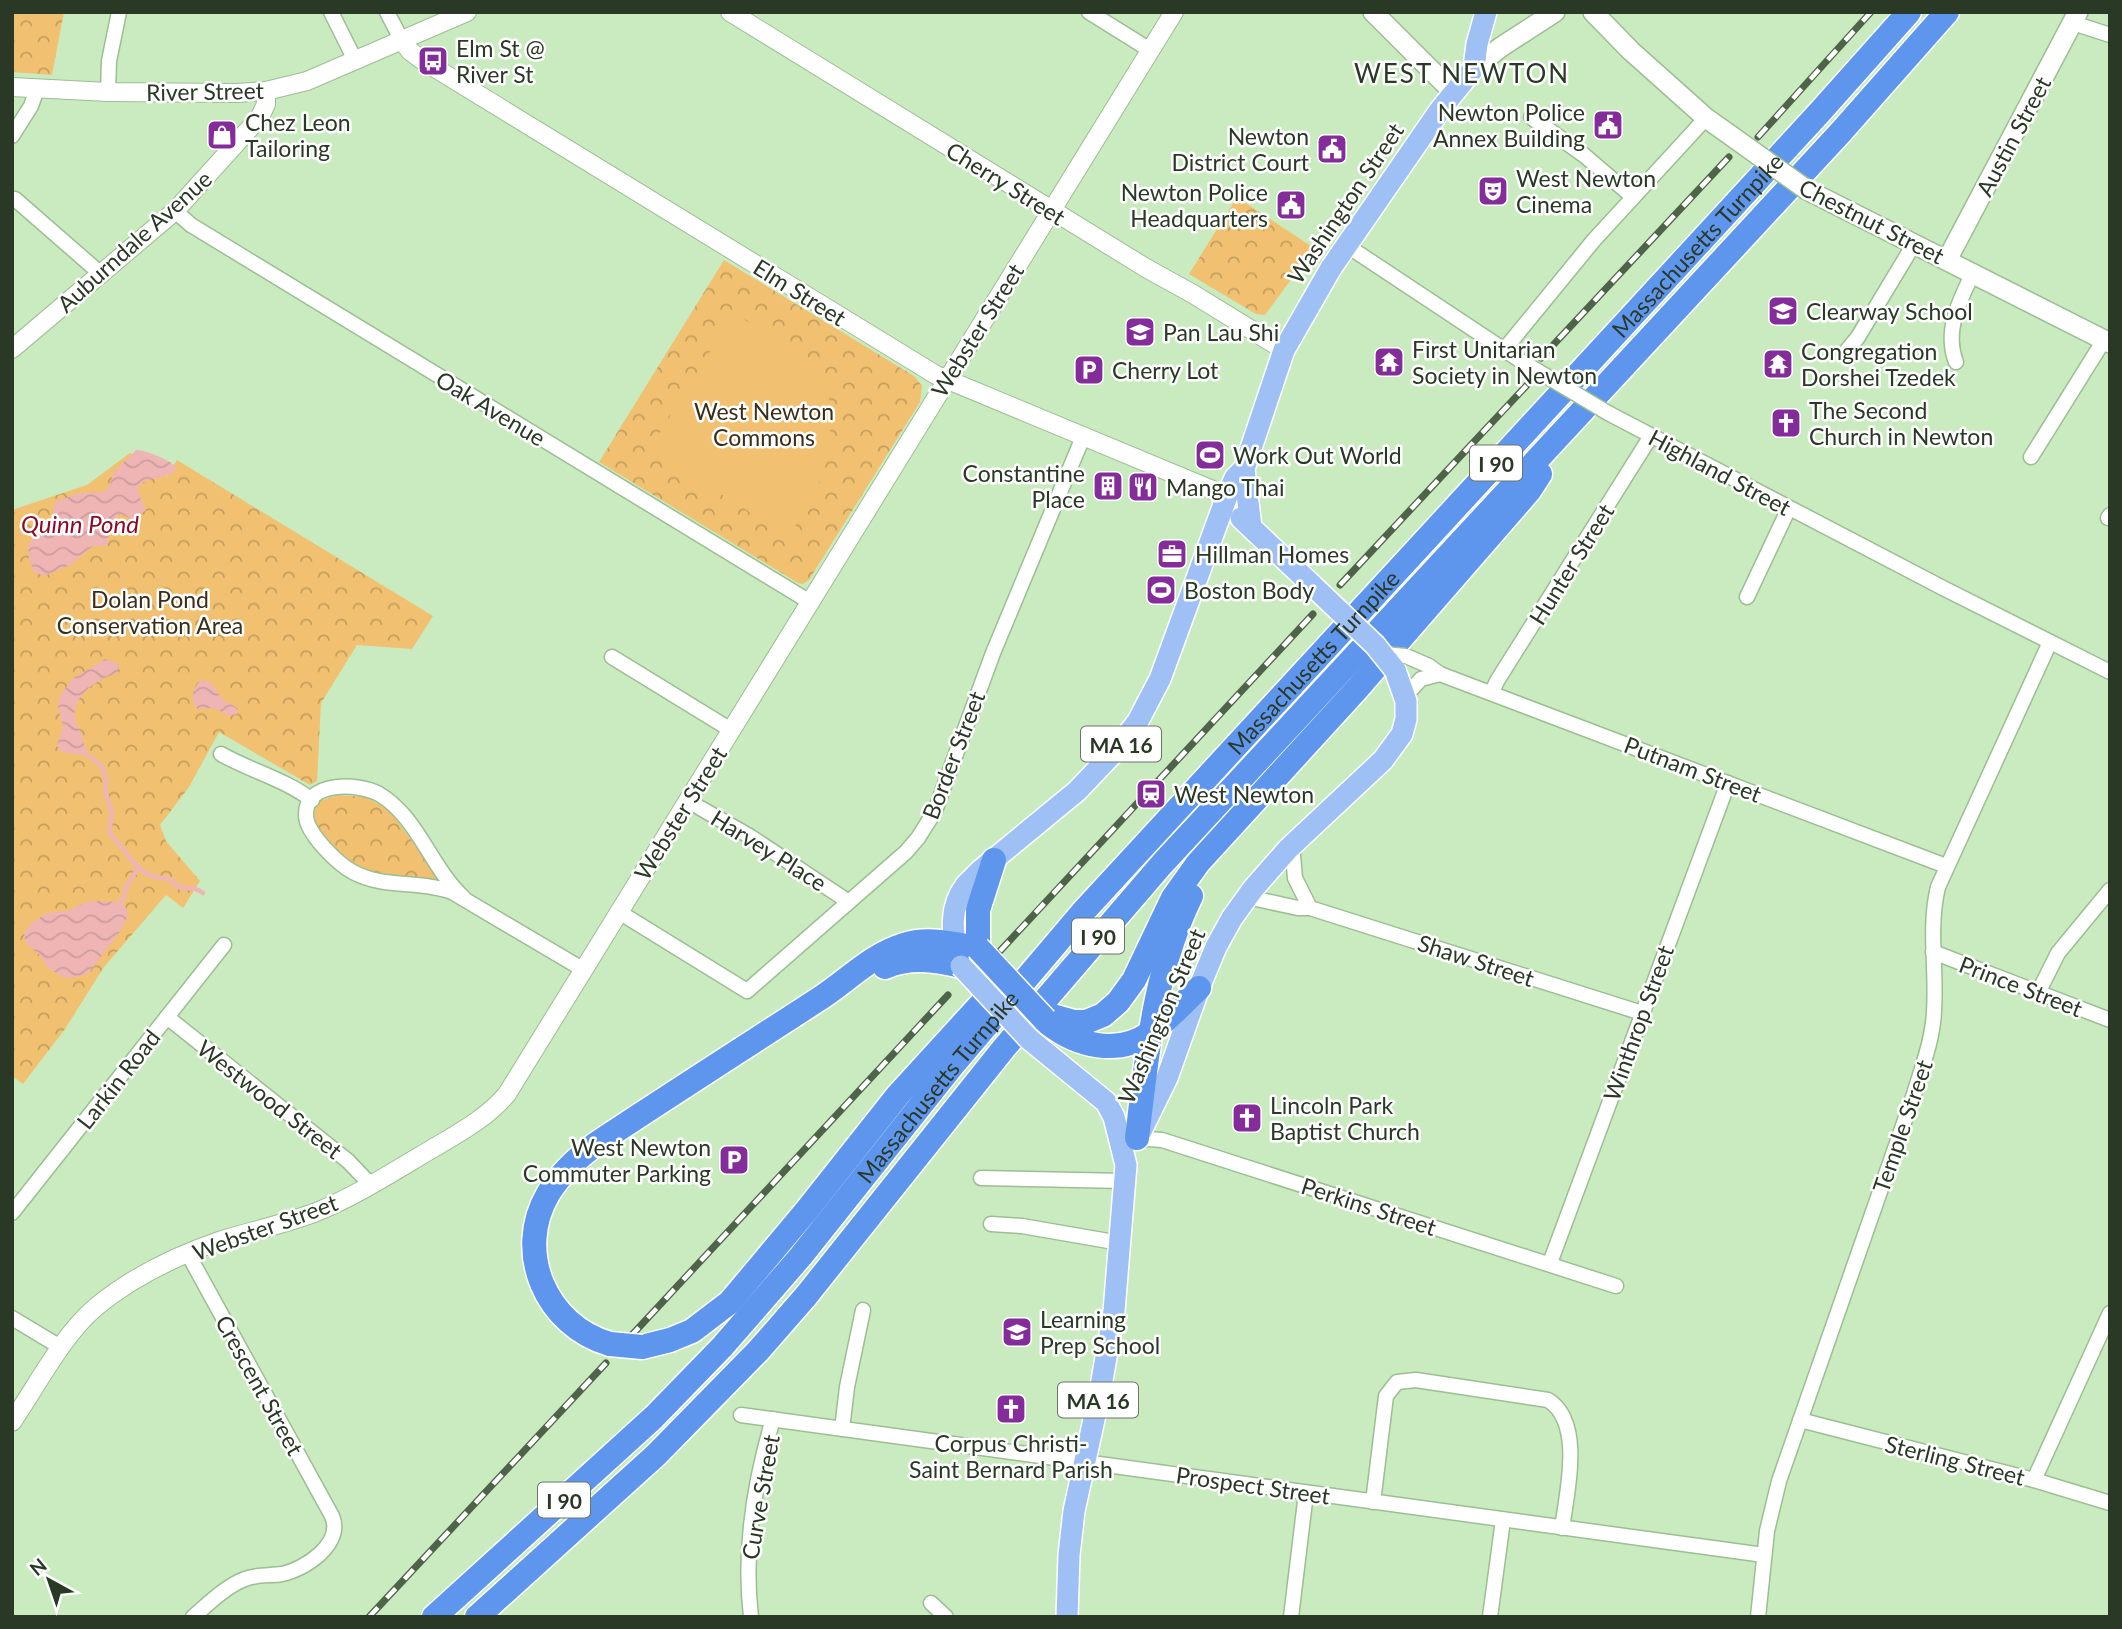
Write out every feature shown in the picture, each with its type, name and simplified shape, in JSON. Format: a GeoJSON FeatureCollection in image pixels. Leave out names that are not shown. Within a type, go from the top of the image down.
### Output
{"type":"FeatureCollection","features":[{"type":"Feature","properties":{"kind":"highway","name":"Massachusetts Turnpike"},"geometry":{"type":"LineString","coordinates":[[435,1617],[619,1450],[713,1356],[793,1266],[952,1066],[1082,913],[1909,12]]}},
{"type":"Feature","properties":{"kind":"highway","name":"Massachusetts Turnpike"},"geometry":{"type":"LineString","coordinates":[[477,1617],[656,1455],[758,1351],[814,1286],[981,1076],[1130,899],[1236,781],[1848,125],[1947,12]]}},
{"type":"Feature","properties":{"kind":"highway"},"geometry":{"type":"LineString","coordinates":[[1043,1014],[1074,1022],[1086,1022],[1113,1008],[1135,980],[1178,891],[1198,863],[1357,689],[1529,491],[1576,416]]}},
{"type":"Feature","properties":{"kind":"highway"},"geometry":{"type":"LineString","coordinates":[[1129,1138],[1158,988],[1181,918],[1224,834]]}},
{"type":"Feature","properties":{"kind":"highway"},"geometry":{"type":"LineString","coordinates":[[964,953],[994,860]]}},
{"type":"Feature","properties":{"kind":"highway"},"geometry":{"type":"LineString","coordinates":[[964,953],[937,960],[906,960],[833,990],[578,1158],[562,1175],[543,1205],[536,1228],[535,1263],[548,1296],[561,1315],[579,1331],[610,1344],[642,1346],[670,1340],[692,1331],[730,1302],[907,1085],[1009,974],[1082,913]]}},
{"type":"Feature","properties":{"kind":"highway"},"geometry":{"type":"LineString","coordinates":[[964,953],[1043,1014],[1060,1032],[1075,1040],[1103,1046],[1122,1045],[1150,1033],[1199,988]]}},
{"type":"Feature","properties":{"kind":"main road"},"geometry":{"type":"LineString","coordinates":[[1373,12],[1453,92]]}},
{"type":"Feature","properties":{"kind":"main road"},"geometry":{"type":"LineString","coordinates":[[1474,68],[1486,12]]}},
{"type":"Feature","properties":{"kind":"main road","name":"Washington Street"},"geometry":{"type":"LineString","coordinates":[[1129,1138],[1167,1078],[1199,988],[1222,934],[1247,897],[1292,844],[1394,747],[1405,724],[1405,696],[1394,660],[1251,527],[1244,469],[1284,350],[1310,301],[1346,245],[1453,92],[1474,68],[1495,51],[1555,12]]}},
{"type":"Feature","properties":{"kind":"main road","name":"Chestnut Street"},"geometry":{"type":"LineString","coordinates":[[1593,12],[1631,51],[1706,118],[1807,190],[2107,342]]}},
{"type":"Feature","properties":{"kind":"main road","name":"Austin Street"},"geometry":{"type":"LineString","coordinates":[[1947,260],[2076,18]]}},
{"type":"Feature","properties":{"kind":"main road","name":"Washington Street"},"geometry":{"type":"LineString","coordinates":[[994,860],[1077,791],[1116,750],[1138,721],[1160,680],[1227,496],[1235,478],[1244,469]]}},
{"type":"Feature","properties":{"kind":"main road"},"geometry":{"type":"LineString","coordinates":[[1227,496],[1235,511],[1251,527]]}},
{"type":"Feature","properties":{"kind":"main road","name":"Washington Street"},"geometry":{"type":"LineString","coordinates":[[964,953],[1029,1039],[1101,1097],[1134,1150],[1126,1173],[1108,1354],[1076,1502],[1069,1555],[1068,1617]]}},
{"type":"Feature","properties":{"kind":"street"},"geometry":{"type":"LineString","coordinates":[[108,92],[109,61],[119,12]]}},
{"type":"Feature","properties":{"kind":"street"},"geometry":{"type":"LineString","coordinates":[[331,12],[355,60]]}},
{"type":"Feature","properties":{"kind":"street"},"geometry":{"type":"LineString","coordinates":[[387,12],[401,39]]}},
{"type":"Feature","properties":{"kind":"street","name":"River Street"},"geometry":{"type":"LineString","coordinates":[[12,87],[108,92],[266,91],[307,81],[467,12]]}},
{"type":"Feature","properties":{"kind":"street","name":"Cherry Street"},"geometry":{"type":"LineString","coordinates":[[730,12],[1051,211],[1284,350]]}},
{"type":"Feature","properties":{"kind":"street"},"geometry":{"type":"LineString","coordinates":[[1089,12],[1150,50]]}},
{"type":"Feature","properties":{"kind":"street","name":"Webster Street"},"geometry":{"type":"LineString","coordinates":[[12,1423],[78,1325],[98,1306],[142,1276],[219,1242],[313,1213],[464,1130],[498,1103],[517,1078],[584,970],[1174,12]]}},
{"type":"Feature","properties":{"kind":"street"},"geometry":{"type":"LineString","coordinates":[[2076,18],[2110,35]]}},
{"type":"Feature","properties":{"kind":"street","name":"Elm Street"},"geometry":{"type":"LineString","coordinates":[[401,39],[410,51],[422,60],[915,363],[946,380],[1227,496]]}},
{"type":"Feature","properties":{"kind":"street"},"geometry":{"type":"LineString","coordinates":[[12,136],[31,106],[37,89]]}},
{"type":"Feature","properties":{"kind":"street","name":"Auburndale Avenue"},"geometry":{"type":"LineString","coordinates":[[12,349],[175,211],[260,117],[266,104],[266,91]]}},
{"type":"Feature","properties":{"kind":"street"},"geometry":{"type":"LineString","coordinates":[[1531,117],[1633,197]]}},
{"type":"Feature","properties":{"kind":"street"},"geometry":{"type":"LineString","coordinates":[[1504,350],[1580,257],[1706,118]]}},
{"type":"Feature","properties":{"kind":"street"},"geometry":{"type":"LineString","coordinates":[[15,200],[101,274]]}},
{"type":"Feature","properties":{"kind":"street","name":"Oak Avenue"},"geometry":{"type":"LineString","coordinates":[[175,211],[191,225],[810,602]]}},
{"type":"Feature","properties":{"kind":"street"},"geometry":{"type":"LineString","coordinates":[[1844,354],[1858,337],[1914,244]]}},
{"type":"Feature","properties":{"kind":"street","name":"Highland Street"},"geometry":{"type":"LineString","coordinates":[[1346,245],[1521,361],[1608,413],[2110,672]]}},
{"type":"Feature","properties":{"kind":"street"},"geometry":{"type":"LineString","coordinates":[[1956,362],[1950,335],[1973,274]]}},
{"type":"Feature","properties":{"kind":"street"},"geometry":{"type":"LineString","coordinates":[[2031,457],[2107,342]]}},
{"type":"Feature","properties":{"kind":"street","name":"Hunter Street"},"geometry":{"type":"LineString","coordinates":[[1492,692],[1651,436]]}},
{"type":"Feature","properties":{"kind":"street","name":"Border Street"},"geometry":{"type":"LineString","coordinates":[[619,912],[747,991],[906,852],[934,811],[993,653],[1083,437]]}},
{"type":"Feature","properties":{"kind":"street"},"geometry":{"type":"LineString","coordinates":[[1748,597],[1789,508]]}},
{"type":"Feature","properties":{"kind":"street","name":"Temple Street"},"geometry":{"type":"LineString","coordinates":[[1758,1617],[1764,1555],[1779,1481],[1928,1047],[1934,1011],[1933,906],[1938,887],[2050,642]]}},
{"type":"Feature","properties":{"kind":"street"},"geometry":{"type":"LineString","coordinates":[[612,657],[731,730]]}},
{"type":"Feature","properties":{"kind":"street","name":"Putnam Street"},"geometry":{"type":"LineString","coordinates":[[1394,660],[1429,666],[1440,674],[1946,866]]}},
{"type":"Feature","properties":{"kind":"street"},"geometry":{"type":"LineString","coordinates":[[1405,696],[1421,679],[1440,674]]}},
{"type":"Feature","properties":{"kind":"street"},"geometry":{"type":"LineString","coordinates":[[221,754],[243,766],[281,780],[312,800]]}},
{"type":"Feature","properties":{"kind":"street","name":"Winthrop Street"},"geometry":{"type":"LineString","coordinates":[[1550,1263],[1728,782]]}},
{"type":"Feature","properties":{"kind":"street"},"geometry":{"type":"LineString","coordinates":[[463,897],[405,819],[380,795],[364,788],[345,786],[322,791],[312,800],[306,815],[310,828],[334,857],[351,871],[384,883],[440,888],[463,897],[584,970]]}},
{"type":"Feature","properties":{"kind":"street","name":"Harvey Place"},"geometry":{"type":"LineString","coordinates":[[688,801],[751,837],[849,902]]}},
{"type":"Feature","properties":{"kind":"street"},"geometry":{"type":"LineString","coordinates":[[1292,844],[1295,878],[1310,908]]}},
{"type":"Feature","properties":{"kind":"street"},"geometry":{"type":"LineString","coordinates":[[2038,993],[2058,953],[2110,890]]}},
{"type":"Feature","properties":{"kind":"street","name":"Shaw Street"},"geometry":{"type":"LineString","coordinates":[[1247,897],[1310,908],[1642,1013]]}},
{"type":"Feature","properties":{"kind":"street","name":"Larkin Road"},"geometry":{"type":"LineString","coordinates":[[12,1213],[224,944]]}},
{"type":"Feature","properties":{"kind":"street","name":"Prince Street"},"geometry":{"type":"LineString","coordinates":[[1933,952],[2110,1020]]}},
{"type":"Feature","properties":{"kind":"street","name":"Westwood Street"},"geometry":{"type":"LineString","coordinates":[[167,1017],[348,1161],[370,1184]]}},
{"type":"Feature","properties":{"kind":"street","name":"Perkins Street"},"geometry":{"type":"LineString","coordinates":[[1129,1138],[1162,1140],[1616,1286]]}},
{"type":"Feature","properties":{"kind":"street"},"geometry":{"type":"LineString","coordinates":[[981,1178],[1126,1173]]}},
{"type":"Feature","properties":{"kind":"street"},"geometry":{"type":"LineString","coordinates":[[991,1224],[1021,1226],[1120,1243]]}},
{"type":"Feature","properties":{"kind":"street","name":"Crescent Street"},"geometry":{"type":"LineString","coordinates":[[188,1254],[332,1516],[335,1528],[331,1540],[310,1561],[287,1573],[239,1581],[192,1617]]}},
{"type":"Feature","properties":{"kind":"street"},"geometry":{"type":"LineString","coordinates":[[842,1429],[863,1310]]}},
{"type":"Feature","properties":{"kind":"street"},"geometry":{"type":"LineString","coordinates":[[2034,1480],[2110,1313]]}},
{"type":"Feature","properties":{"kind":"street"},"geometry":{"type":"LineString","coordinates":[[12,1318],[62,1348]]}},
{"type":"Feature","properties":{"kind":"street"},"geometry":{"type":"LineString","coordinates":[[1373,1502],[1386,1396],[1397,1382],[1416,1380],[1548,1400],[1558,1406],[1564,1416],[1570,1456],[1570,1478],[1562,1528]]}},
{"type":"Feature","properties":{"kind":"street","name":"Prospect Street"},"geometry":{"type":"LineString","coordinates":[[741,1415],[1764,1555]]}},
{"type":"Feature","properties":{"kind":"street","name":"Curve Street"},"geometry":{"type":"LineString","coordinates":[[751,1617],[747,1577],[748,1546],[764,1449],[774,1419]]}},
{"type":"Feature","properties":{"kind":"street","name":"Sterling Street"},"geometry":{"type":"LineString","coordinates":[[1800,1420],[2034,1480],[2110,1503]]}},
{"type":"Feature","properties":{"kind":"street"},"geometry":{"type":"LineString","coordinates":[[1291,1617],[1306,1493]]}},
{"type":"Feature","properties":{"kind":"street"},"geometry":{"type":"LineString","coordinates":[[1490,1617],[1503,1520]]}},
{"type":"Feature","properties":{"kind":"street"},"geometry":{"type":"LineString","coordinates":[[930,1603],[946,1617]]}},
{"type":"Feature","properties":{"kind":"green space"},"geometry":{"type":"Polygon","coordinates":[[[12,12],[64,12],[52,75],[12,72],[12,12]]]}},
{"type":"Feature","properties":{"kind":"green space"},"geometry":{"type":"Polygon","coordinates":[[[1241,200],[1314,248],[1265,315],[1256,314],[1189,274],[1234,202],[1241,200]]]}},
{"type":"Feature","properties":{"kind":"green space","name":"West Newton Commons"},"geometry":{"type":"Polygon","coordinates":[[[724,260],[914,376],[922,386],[920,402],[809,580],[803,584],[599,462],[724,260]]]}},
{"type":"Feature","properties":{"kind":"green space"},"geometry":{"type":"Polygon","coordinates":[[[734,313],[805,358],[829,398],[831,450],[813,499],[789,536],[649,450],[734,313]]]}},
{"type":"Feature","properties":{"kind":"green space","name":"Dolan Pond Conservation Area"},"geometry":{"type":"Polygon","coordinates":[[[130,453],[167,476],[177,460],[433,616],[412,649],[357,645],[321,703],[317,781],[310,785],[219,732],[189,787],[160,825],[166,841],[200,881],[183,908],[166,895],[104,967],[65,1029],[23,1084],[12,1076],[12,510],[87,485],[130,453]]]}},
{"type":"Feature","properties":{"kind":"green space"},"geometry":{"type":"Polygon","coordinates":[[[337,795],[366,797],[389,810],[443,883],[374,871],[343,857],[330,846],[319,831],[315,819],[320,801],[337,795]]]}},
{"type":"Feature","properties":{"kind":"water","name":"Quinn Pond"},"geometry":{"type":"Polygon","coordinates":[[[136,450],[158,456],[176,467],[171,473],[139,485],[138,492],[146,510],[135,520],[120,514],[111,522],[107,546],[93,546],[72,564],[44,576],[34,572],[29,559],[28,544],[52,520],[55,502],[78,493],[104,492],[109,487],[114,472],[136,450]]]}},
{"type":"Feature","properties":{"kind":"water"},"geometry":{"type":"Polygon","coordinates":[[[105,659],[119,664],[118,673],[88,689],[77,702],[75,710],[76,721],[90,756],[62,752],[57,746],[63,726],[58,708],[60,696],[72,679],[105,659]]]}},
{"type":"Feature","properties":{"kind":"water"},"geometry":{"type":"Polygon","coordinates":[[[202,680],[210,683],[223,699],[238,709],[237,714],[229,716],[214,709],[198,709],[193,702],[193,694],[202,680]]]}},
{"type":"Feature","properties":{"kind":"water"},"geometry":{"type":"Polygon","coordinates":[[[86,902],[120,902],[127,909],[128,916],[119,933],[88,974],[63,977],[48,968],[39,954],[26,944],[24,933],[33,922],[47,913],[67,911],[86,902]]]}},
{"type":"Feature","properties":{"kind":"waterway"},"geometry":{"type":"LineString","coordinates":[[90,756],[102,767],[106,779],[105,791],[112,813],[109,833],[147,874],[203,893]]}},
{"type":"Feature","properties":{"kind":"waterway"},"geometry":{"type":"LineString","coordinates":[[120,902],[139,867]]}},
{"type":"Feature","properties":{"kind":"railway"},"geometry":{"type":"LineString","coordinates":[[1758,137],[1871,12]]}},
{"type":"Feature","properties":{"kind":"railway"},"geometry":{"type":"LineString","coordinates":[[1541,358],[1729,157]]}},
{"type":"Feature","properties":{"kind":"railway"},"geometry":{"type":"LineString","coordinates":[[1340,585],[1528,384]]}},
{"type":"Feature","properties":{"kind":"railway"},"geometry":{"type":"LineString","coordinates":[[1000,951],[1313,614]]}},
{"type":"Feature","properties":{"kind":"railway"},"geometry":{"type":"LineString","coordinates":[[630,1337],[948,995]]}},
{"type":"Feature","properties":{"kind":"railway"},"geometry":{"type":"LineString","coordinates":[[369,1617],[606,1363]]}},
{"type":"Feature","properties":{"kind":"place","name":"Elm St @ River St"},"geometry":{"type":"Point","coordinates":[433,61]}},
{"type":"Feature","properties":{"kind":"place","name":"Newton Police Annex Building"},"geometry":{"type":"Point","coordinates":[1608,125]}},
{"type":"Feature","properties":{"kind":"place","name":"Chez Leon Tailoring"},"geometry":{"type":"Point","coordinates":[222,135]}},
{"type":"Feature","properties":{"kind":"place","name":"Newton District Court"},"geometry":{"type":"Point","coordinates":[1332,149]}},
{"type":"Feature","properties":{"kind":"place","name":"West Newton Cinema"},"geometry":{"type":"Point","coordinates":[1493,191]}},
{"type":"Feature","properties":{"kind":"place","name":"Newton Police Headquarters"},"geometry":{"type":"Point","coordinates":[1291,205]}},
{"type":"Feature","properties":{"kind":"place","name":"Clearway School"},"geometry":{"type":"Point","coordinates":[1783,311]}},
{"type":"Feature","properties":{"kind":"place","name":"Pan Lau Shi"},"geometry":{"type":"Point","coordinates":[1140,332]}},
{"type":"Feature","properties":{"kind":"place","name":"First Unitarian Society in Newton"},"geometry":{"type":"Point","coordinates":[1389,362]}},
{"type":"Feature","properties":{"kind":"place","name":"Congregation Dorshei Tzedek"},"geometry":{"type":"Point","coordinates":[1778,364]}},
{"type":"Feature","properties":{"kind":"place","name":"Cherry Lot"},"geometry":{"type":"Point","coordinates":[1089,370]}},
{"type":"Feature","properties":{"kind":"place","name":"The Second Church in Newton"},"geometry":{"type":"Point","coordinates":[1786,423]}},
{"type":"Feature","properties":{"kind":"place","name":"Work Out World"},"geometry":{"type":"Point","coordinates":[1210,455]}},
{"type":"Feature","properties":{"kind":"place","name":"Constantine Place"},"geometry":{"type":"Point","coordinates":[1108,486]}},
{"type":"Feature","properties":{"kind":"place","name":"Mango Thai"},"geometry":{"type":"Point","coordinates":[1143,487]}},
{"type":"Feature","properties":{"kind":"place","name":"Hillman Homes"},"geometry":{"type":"Point","coordinates":[1172,554]}},
{"type":"Feature","properties":{"kind":"place","name":"Boston Body"},"geometry":{"type":"Point","coordinates":[1161,590]}},
{"type":"Feature","properties":{"kind":"place","name":"West Newton"},"geometry":{"type":"Point","coordinates":[1151,794]}},
{"type":"Feature","properties":{"kind":"place","name":"Lincoln Park Baptist Church"},"geometry":{"type":"Point","coordinates":[1247,1118]}},
{"type":"Feature","properties":{"kind":"place","name":"West Newton Commuter Parking"},"geometry":{"type":"Point","coordinates":[734,1160]}},
{"type":"Feature","properties":{"kind":"place","name":"Learning Prep School"},"geometry":{"type":"Point","coordinates":[1017,1332]}},
{"type":"Feature","properties":{"kind":"place","name":"Corpus Christi- Saint Bernard Parish"},"geometry":{"type":"Point","coordinates":[1011,1409]}},
{"type":"Feature","properties":{"kind":"district","name":"WEST NEWTON"},"geometry":{"type":"Point","coordinates":[1462,73]}}]}
